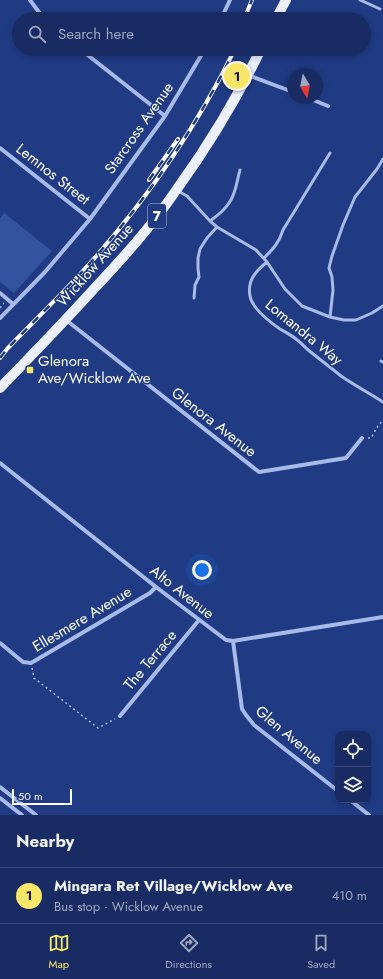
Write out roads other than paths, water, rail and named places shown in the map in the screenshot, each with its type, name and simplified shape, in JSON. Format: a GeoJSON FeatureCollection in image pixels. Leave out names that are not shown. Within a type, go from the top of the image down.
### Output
{"type":"FeatureCollection","features":[{"type":"Feature","properties":{"kind":"main road"},"geometry":{"type":"LineString","coordinates":[[280,12],[286,0]]}},
{"type":"Feature","properties":{"kind":"main road","name":"Wicklow Avenue"},"geometry":{"type":"LineString","coordinates":[[0,388],[123,258],[148,228],[177,190],[221,123],[258,56]]}},
{"type":"Feature","properties":{"kind":"street"},"geometry":{"type":"LineString","coordinates":[[30,0],[39,12]]}},
{"type":"Feature","properties":{"kind":"street"},"geometry":{"type":"LineString","coordinates":[[225,12],[230,0]]}},
{"type":"Feature","properties":{"kind":"street"},"geometry":{"type":"LineString","coordinates":[[89,56],[165,116]]}},
{"type":"Feature","properties":{"kind":"street","name":"Starcross Avenue"},"geometry":{"type":"LineString","coordinates":[[0,318],[45,272],[90,219],[165,116],[201,56]]}},
{"type":"Feature","properties":{"kind":"street"},"geometry":{"type":"LineString","coordinates":[[248,75],[287,90]]}},
{"type":"Feature","properties":{"kind":"street"},"geometry":{"type":"LineString","coordinates":[[323,104],[328,106]]}},
{"type":"Feature","properties":{"kind":"street","name":"Lemnos Street"},"geometry":{"type":"LineString","coordinates":[[0,148],[90,219]]}},
{"type":"Feature","properties":{"kind":"street"},"geometry":{"type":"LineString","coordinates":[[0,293],[13,304]]}},
{"type":"Feature","properties":{"kind":"street","name":"Glenora Avenue"},"geometry":{"type":"LineString","coordinates":[[65,320],[258,472],[346,458],[362,438]]}},
{"type":"Feature","properties":{"kind":"street","name":"Alto Avenue"},"geometry":{"type":"LineString","coordinates":[[0,463],[199,620],[226,640],[233,641]]}},
{"type":"Feature","properties":{"kind":"street","name":"Ellesmere Avenue"},"geometry":{"type":"LineString","coordinates":[[0,643],[23,662],[31,663],[156,587]]}},
{"type":"Feature","properties":{"kind":"street"},"geometry":{"type":"LineString","coordinates":[[233,641],[383,617]]}},
{"type":"Feature","properties":{"kind":"street","name":"The Terrace"},"geometry":{"type":"LineString","coordinates":[[120,716],[199,620]]}},
{"type":"Feature","properties":{"kind":"street","name":"Glen Avenue"},"geometry":{"type":"LineString","coordinates":[[233,641],[242,709],[246,716],[254,725],[335,788]]}},
{"type":"Feature","properties":{"kind":"street"},"geometry":{"type":"LineString","coordinates":[[0,787],[36,815]]}},
{"type":"Feature","properties":{"kind":"street"},"geometry":{"type":"LineString","coordinates":[[0,798],[22,815]]}},
{"type":"Feature","properties":{"kind":"street"},"geometry":{"type":"LineString","coordinates":[[354,803],[369,815]]}},
{"type":"Feature","properties":{"kind":"lane"},"geometry":{"type":"LineString","coordinates":[[360,0],[380,8]]}},
{"type":"Feature","properties":{"kind":"lane"},"geometry":{"type":"LineString","coordinates":[[264,258],[274,248],[280,239],[283,230],[330,153]]}},
{"type":"Feature","properties":{"kind":"lane"},"geometry":{"type":"LineString","coordinates":[[330,316],[333,290],[332,276],[329,268],[332,256],[355,197],[383,159]]}},
{"type":"Feature","properties":{"kind":"lane"},"geometry":{"type":"LineString","coordinates":[[210,221],[224,210],[230,202],[240,170]]}},
{"type":"Feature","properties":{"kind":"lane"},"geometry":{"type":"LineString","coordinates":[[177,190],[187,196],[217,227],[256,250],[267,262],[285,289],[302,306],[344,320],[356,320],[382,307],[383,311]]}},
{"type":"Feature","properties":{"kind":"lane"},"geometry":{"type":"LineString","coordinates":[[194,298],[195,285],[199,277],[198,258],[200,249],[217,227]]}},
{"type":"Feature","properties":{"kind":"lane","name":"Lomandra Way"},"geometry":{"type":"LineString","coordinates":[[267,262],[256,271],[251,279],[250,296],[253,304],[263,315],[280,329],[295,338],[342,376],[383,402]]}},
{"type":"Feature","properties":{"kind":"railway"},"geometry":{"type":"LineString","coordinates":[[247,12],[252,0]]}},
{"type":"Feature","properties":{"kind":"railway"},"geometry":{"type":"LineString","coordinates":[[0,358],[91,262],[152,187],[188,133],[231,56]]}},
{"type":"Feature","properties":{"kind":"railway"},"geometry":{"type":"LineString","coordinates":[[149,180],[178,139]]}},
{"type":"Feature","properties":{"kind":"place","name":"Mingara Ret Village/Wicklow Ave"},"geometry":{"type":"Point","coordinates":[237,76]}},
{"type":"Feature","properties":{"kind":"place","name":"Glenora Ave/Wicklow Ave"},"geometry":{"type":"Point","coordinates":[30,370]}}]}
